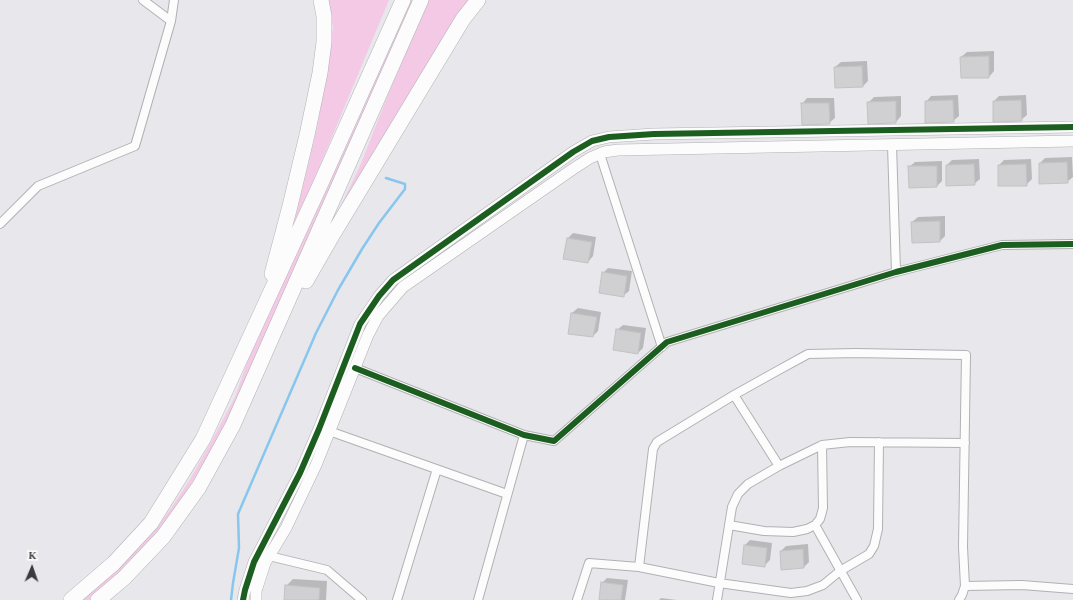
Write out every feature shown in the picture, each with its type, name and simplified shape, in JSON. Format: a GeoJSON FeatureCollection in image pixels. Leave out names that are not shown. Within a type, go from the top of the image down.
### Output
{"type":"FeatureCollection","features":[{"type":"Feature","properties":{"kind":"highway"},"geometry":{"type":"LineString","coordinates":[[247,345],[270,280],[307,135],[320,73],[324,42],[324,16],[321,0]]}},
{"type":"Feature","properties":{"kind":"highway"},"geometry":{"type":"LineString","coordinates":[[71,600],[114,564],[151,523],[203,438],[247,345],[403,0]]}},
{"type":"Feature","properties":{"kind":"highway"},"geometry":{"type":"LineString","coordinates":[[98,600],[124,578],[163,537],[199,487],[233,425],[421,0]]}},
{"type":"Feature","properties":{"kind":"highway"},"geometry":{"type":"LineString","coordinates":[[272,337],[459,25],[478,0]]}},
{"type":"Feature","properties":{"kind":"street"},"geometry":{"type":"LineString","coordinates":[[143,0],[171,21]]}},
{"type":"Feature","properties":{"kind":"street"},"geometry":{"type":"LineString","coordinates":[[0,224],[38,186],[135,146],[171,21],[174,0]]}},
{"type":"Feature","properties":{"kind":"street"},"geometry":{"type":"LineString","coordinates":[[243,600],[254,562],[300,473],[320,429],[360,324],[379,296],[393,280],[573,152],[592,141],[610,137],[654,134],[1073,127]]}},
{"type":"Feature","properties":{"kind":"street"},"geometry":{"type":"LineString","coordinates":[[256,600],[256,591],[265,563],[286,528],[316,464],[368,335],[378,316],[403,287],[590,158],[604,152],[618,150],[1073,141]]}},
{"type":"Feature","properties":{"kind":"street"},"geometry":{"type":"LineString","coordinates":[[892,144],[896,272]]}},
{"type":"Feature","properties":{"kind":"street"},"geometry":{"type":"LineString","coordinates":[[600,154],[662,347]]}},
{"type":"Feature","properties":{"kind":"street"},"geometry":{"type":"LineString","coordinates":[[355,368],[524,435],[554,441],[667,342],[896,272],[1002,245],[1073,244]]}},
{"type":"Feature","properties":{"kind":"street"},"geometry":{"type":"LineString","coordinates":[[639,567],[653,449],[657,442],[808,354],[856,353],[966,356],[963,547],[965,586],[959,600]]}},
{"type":"Feature","properties":{"kind":"street"},"geometry":{"type":"LineString","coordinates":[[734,396],[779,466]]}},
{"type":"Feature","properties":{"kind":"street"},"geometry":{"type":"LineString","coordinates":[[329,431],[508,494]]}},
{"type":"Feature","properties":{"kind":"street"},"geometry":{"type":"LineString","coordinates":[[478,600],[524,435]]}},
{"type":"Feature","properties":{"kind":"street"},"geometry":{"type":"LineString","coordinates":[[717,600],[732,507],[738,494],[748,484],[779,466],[822,445],[850,442],[965,443]]}},
{"type":"Feature","properties":{"kind":"street"},"geometry":{"type":"LineString","coordinates":[[577,600],[589,562],[639,567],[719,583],[791,593],[807,591],[823,585],[840,571],[869,554],[874,546],[878,530],[879,442]]}},
{"type":"Feature","properties":{"kind":"street"},"geometry":{"type":"LineString","coordinates":[[729,525],[764,531],[794,532],[807,529],[814,525],[820,519],[823,508],[822,445]]}},
{"type":"Feature","properties":{"kind":"street"},"geometry":{"type":"LineString","coordinates":[[397,600],[437,469]]}},
{"type":"Feature","properties":{"kind":"street"},"geometry":{"type":"LineString","coordinates":[[814,525],[857,600]]}},
{"type":"Feature","properties":{"kind":"street"},"geometry":{"type":"LineString","coordinates":[[270,556],[327,570],[362,600]]}},
{"type":"Feature","properties":{"kind":"street"},"geometry":{"type":"LineString","coordinates":[[965,586],[1022,585],[1073,589]]}},
{"type":"Feature","properties":{"kind":"shaded area"},"geometry":{"type":"Polygon","coordinates":[[[328,0],[389,0],[291,235],[318,124],[333,27],[328,0]]]}},
{"type":"Feature","properties":{"kind":"shaded area"},"geometry":{"type":"Polygon","coordinates":[[[408,0],[414,0],[239,394],[205,461],[177,507],[163,526],[118,575],[89,600],[82,600],[129,558],[153,533],[189,481],[210,444],[235,397],[249,357],[408,0]]]}},
{"type":"Feature","properties":{"kind":"shaded area"},"geometry":{"type":"Polygon","coordinates":[[[428,0],[471,0],[331,226],[360,166],[428,0]]]}},
{"type":"Feature","properties":{"kind":"building"},"geometry":{"type":"Polygon","coordinates":[[[989,56],[989,78],[961,78],[960,57],[989,56]]]}},
{"type":"Feature","properties":{"kind":"building"},"geometry":{"type":"Polygon","coordinates":[[[862,66],[863,87],[835,88],[834,67],[862,66]]]}},
{"type":"Feature","properties":{"kind":"building"},"geometry":{"type":"Polygon","coordinates":[[[953,100],[954,122],[925,123],[925,101],[953,100]]]}},
{"type":"Feature","properties":{"kind":"building"},"geometry":{"type":"Polygon","coordinates":[[[1021,100],[1022,121],[993,122],[993,101],[1021,100]]]}},
{"type":"Feature","properties":{"kind":"building"},"geometry":{"type":"Polygon","coordinates":[[[896,101],[896,123],[868,124],[867,102],[896,101]]]}},
{"type":"Feature","properties":{"kind":"building"},"geometry":{"type":"Polygon","coordinates":[[[801,103],[829,103],[830,124],[802,125],[801,103]]]}},
{"type":"Feature","properties":{"kind":"building"},"geometry":{"type":"Polygon","coordinates":[[[1067,162],[1068,183],[1039,184],[1039,163],[1067,162]]]}},
{"type":"Feature","properties":{"kind":"building"},"geometry":{"type":"Polygon","coordinates":[[[974,164],[975,185],[946,186],[946,165],[974,164]]]}},
{"type":"Feature","properties":{"kind":"building"},"geometry":{"type":"Polygon","coordinates":[[[1026,164],[1027,186],[998,186],[998,165],[1026,164]]]}},
{"type":"Feature","properties":{"kind":"building"},"geometry":{"type":"Polygon","coordinates":[[[908,166],[937,166],[937,187],[909,188],[908,166]]]}},
{"type":"Feature","properties":{"kind":"building"},"geometry":{"type":"Polygon","coordinates":[[[940,221],[940,242],[912,243],[911,222],[940,221]]]}},
{"type":"Feature","properties":{"kind":"building"},"geometry":{"type":"Polygon","coordinates":[[[567,238],[592,242],[588,263],[563,259],[567,238]]]}},
{"type":"Feature","properties":{"kind":"building"},"geometry":{"type":"Polygon","coordinates":[[[602,272],[627,276],[624,297],[599,293],[602,272]]]}},
{"type":"Feature","properties":{"kind":"building"},"geometry":{"type":"Polygon","coordinates":[[[571,313],[597,317],[593,337],[568,334],[571,313]]]}},
{"type":"Feature","properties":{"kind":"building"},"geometry":{"type":"Polygon","coordinates":[[[616,329],[641,333],[638,354],[613,350],[616,329]]]}},
{"type":"Feature","properties":{"kind":"building"},"geometry":{"type":"Polygon","coordinates":[[[744,545],[767,548],[765,567],[742,564],[744,545]]]}},
{"type":"Feature","properties":{"kind":"building"},"geometry":{"type":"Polygon","coordinates":[[[803,549],[804,568],[781,570],[780,551],[803,549]]]}},
{"type":"Feature","properties":{"kind":"building"},"geometry":{"type":"Polygon","coordinates":[[[601,582],[623,585],[621,600],[599,600],[601,582]]]}},
{"type":"Feature","properties":{"kind":"building"},"geometry":{"type":"Polygon","coordinates":[[[285,585],[320,588],[319,600],[284,600],[285,585]]]}},
{"type":"Feature","properties":{"kind":"waterway"},"geometry":{"type":"LineString","coordinates":[[231,600],[239,548],[238,514],[316,333],[338,290],[379,223],[405,189],[405,184],[386,178]]}},
{"type":"Feature","properties":{"kind":"cycle path"},"geometry":{"type":"LineString","coordinates":[[243,600],[254,562],[300,473],[360,324],[379,296],[393,280],[573,152],[592,141],[609,137],[654,134],[1073,127]]}},
{"type":"Feature","properties":{"kind":"cycle path"},"geometry":{"type":"LineString","coordinates":[[355,368],[524,435],[554,441],[667,342],[896,272],[1002,245],[1073,244]]}}]}
